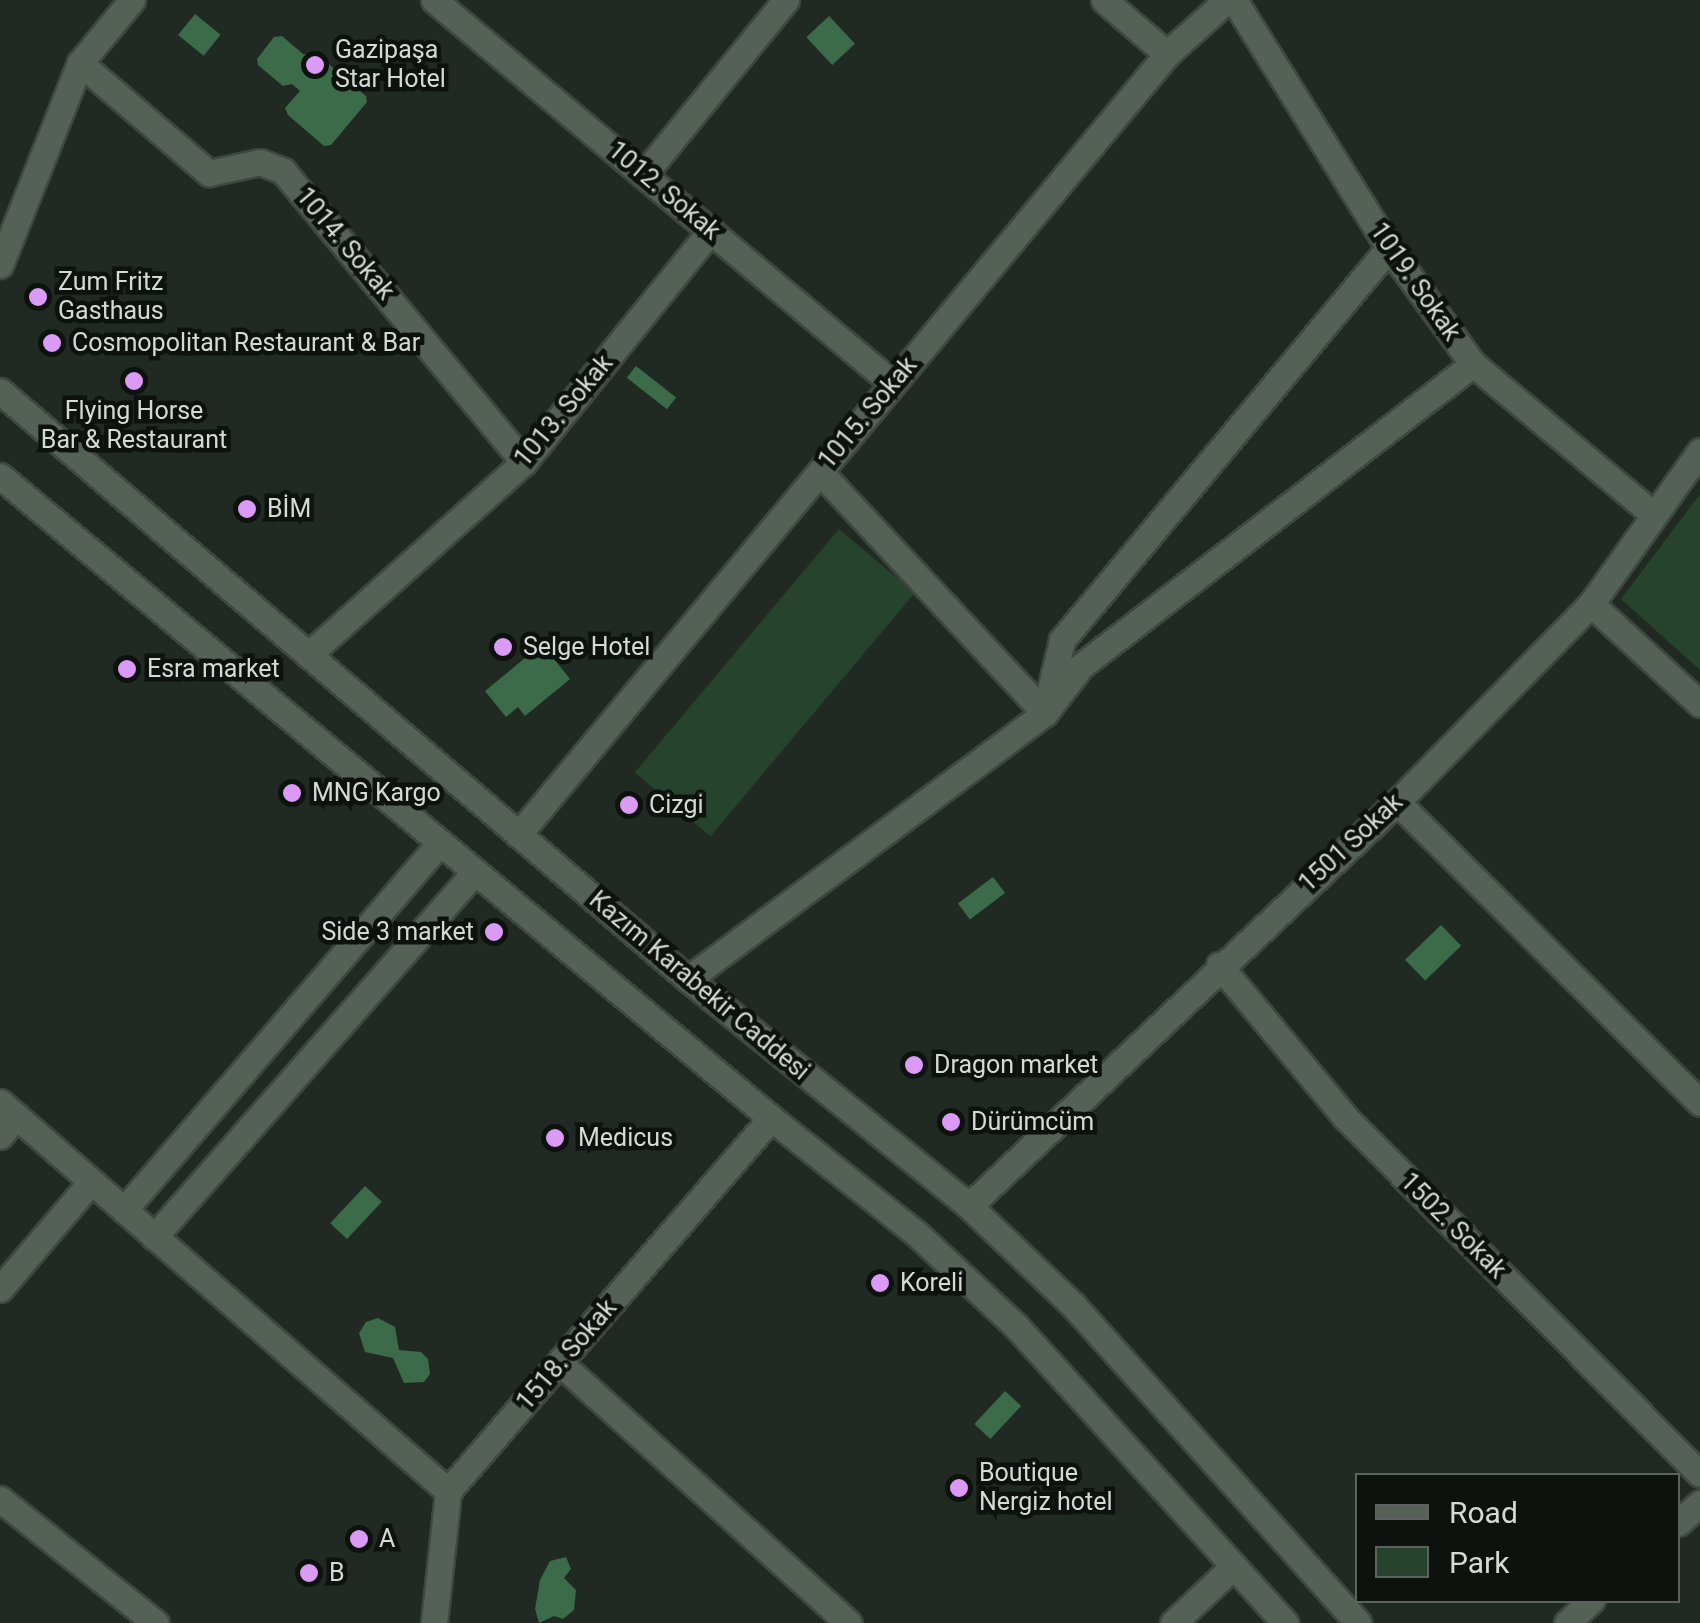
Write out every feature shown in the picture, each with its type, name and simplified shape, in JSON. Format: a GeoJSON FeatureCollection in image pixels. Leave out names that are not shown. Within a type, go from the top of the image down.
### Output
{"type":"FeatureCollection","features":[{"type":"Feature","properties":{"kind":"street"},"geometry":{"type":"LineString","coordinates":[[0,265],[80,63],[132,0]]}},
{"type":"Feature","properties":{"kind":"street","name":"1012. Sokak"},"geometry":{"type":"LineString","coordinates":[[434,0],[892,383]]}},
{"type":"Feature","properties":{"kind":"street"},"geometry":{"type":"LineString","coordinates":[[644,174],[786,0]]}},
{"type":"Feature","properties":{"kind":"street"},"geometry":{"type":"LineString","coordinates":[[1104,0],[1167,54]]}},
{"type":"Feature","properties":{"kind":"street","name":"1015. Sokak"},"geometry":{"type":"LineString","coordinates":[[518,835],[1167,54],[1231,0]]}},
{"type":"Feature","properties":{"kind":"street","name":"1019. Sokak"},"geometry":{"type":"LineString","coordinates":[[1231,0],[1389,248],[1472,364],[1652,513]]}},
{"type":"Feature","properties":{"kind":"street","name":"1014. Sokak"},"geometry":{"type":"LineString","coordinates":[[80,63],[209,173],[260,162],[283,170],[524,462]]}},
{"type":"Feature","properties":{"kind":"street","name":"1013. Sokak"},"geometry":{"type":"LineString","coordinates":[[308,655],[524,462],[711,230]]}},
{"type":"Feature","properties":{"kind":"street"},"geometry":{"type":"LineString","coordinates":[[1045,713],[1062,640],[1389,248]]}},
{"type":"Feature","properties":{"kind":"street"},"geometry":{"type":"LineString","coordinates":[[688,980],[1045,713],[1081,666],[1472,364]]}},
{"type":"Feature","properties":{"kind":"street","name":"Kazım Karabekir Caddesi"},"geometry":{"type":"LineString","coordinates":[[0,391],[688,980],[969,1206],[1073,1305],[1358,1623]]}},
{"type":"Feature","properties":{"kind":"street","name":"1501 Sokak"},"geometry":{"type":"LineString","coordinates":[[969,1206],[1397,802],[1592,604],[1652,513],[1700,451]]}},
{"type":"Feature","properties":{"kind":"street"},"geometry":{"type":"LineString","coordinates":[[820,472],[1045,713]]}},
{"type":"Feature","properties":{"kind":"street"},"geometry":{"type":"LineString","coordinates":[[0,476],[771,1118],[917,1234],[1016,1326],[1284,1623]]}},
{"type":"Feature","properties":{"kind":"street"},"geometry":{"type":"LineString","coordinates":[[1592,604],[1700,704]]}},
{"type":"Feature","properties":{"kind":"street"},"geometry":{"type":"LineString","coordinates":[[1397,802],[1700,1104]]}},
{"type":"Feature","properties":{"kind":"street"},"geometry":{"type":"LineString","coordinates":[[124,1210],[440,842]]}},
{"type":"Feature","properties":{"kind":"street"},"geometry":{"type":"LineString","coordinates":[[154,1237],[475,871]]}},
{"type":"Feature","properties":{"kind":"street","name":"1502. Sokak"},"geometry":{"type":"LineString","coordinates":[[1220,966],[1346,1117],[1700,1474]]}},
{"type":"Feature","properties":{"kind":"street"},"geometry":{"type":"LineString","coordinates":[[5,1118],[124,1210],[448,1492],[434,1623]]}},
{"type":"Feature","properties":{"kind":"street","name":"1518. Sokak"},"geometry":{"type":"LineString","coordinates":[[448,1492],[771,1118]]}},
{"type":"Feature","properties":{"kind":"street"},"geometry":{"type":"LineString","coordinates":[[0,1288],[90,1183]]}},
{"type":"Feature","properties":{"kind":"street"},"geometry":{"type":"LineString","coordinates":[[560,1364],[849,1623]]}},
{"type":"Feature","properties":{"kind":"street"},"geometry":{"type":"LineString","coordinates":[[0,1499],[156,1623]]}},
{"type":"Feature","properties":{"kind":"street"},"geometry":{"type":"LineString","coordinates":[[1680,1522],[1700,1503]]}},
{"type":"Feature","properties":{"kind":"street"},"geometry":{"type":"LineString","coordinates":[[1174,1623],[1234,1566]]}},
{"type":"Feature","properties":{"kind":"street"},"geometry":{"type":"LineString","coordinates":[[1567,1623],[1589,1603]]}},
{"type":"Feature","properties":{"kind":"green space"},"geometry":{"type":"Polygon","coordinates":[[[1700,494],[1700,670],[1621,599],[1700,494]]]}},
{"type":"Feature","properties":{"kind":"green space"},"geometry":{"type":"Polygon","coordinates":[[[839,529],[915,593],[710,836],[635,773],[839,529]]]}},
{"type":"Feature","properties":{"kind":"shaded area"},"geometry":{"type":"Polygon","coordinates":[[[195,14],[221,35],[204,56],[178,35],[195,14]]]}},
{"type":"Feature","properties":{"kind":"shaded area"},"geometry":{"type":"Polygon","coordinates":[[[829,16],[855,44],[832,65],[806,37],[829,16]]]}},
{"type":"Feature","properties":{"kind":"shaded area"},"geometry":{"type":"Polygon","coordinates":[[[282,36],[303,54],[317,54],[366,96],[367,102],[331,145],[324,146],[288,115],[285,108],[300,91],[292,84],[283,86],[258,65],[257,59],[274,37],[282,36]]]}},
{"type":"Feature","properties":{"kind":"shaded area"},"geometry":{"type":"Polygon","coordinates":[[[636,366],[676,397],[667,409],[627,378],[636,366]]]}},
{"type":"Feature","properties":{"kind":"shaded area"},"geometry":{"type":"Polygon","coordinates":[[[542,644],[570,679],[525,716],[518,707],[506,717],[485,691],[542,644]]]}},
{"type":"Feature","properties":{"kind":"shaded area"},"geometry":{"type":"Polygon","coordinates":[[[993,877],[1005,893],[970,919],[958,903],[993,877]]]}},
{"type":"Feature","properties":{"kind":"shaded area"},"geometry":{"type":"Polygon","coordinates":[[[1441,925],[1461,946],[1425,981],[1405,960],[1441,925]]]}},
{"type":"Feature","properties":{"kind":"shaded area"},"geometry":{"type":"Polygon","coordinates":[[[365,1186],[382,1202],[347,1239],[330,1223],[365,1186]]]}},
{"type":"Feature","properties":{"kind":"shaded area"},"geometry":{"type":"Polygon","coordinates":[[[378,1318],[395,1327],[399,1350],[421,1352],[428,1359],[430,1374],[424,1382],[404,1383],[393,1358],[365,1352],[359,1333],[366,1322],[378,1318]]]}},
{"type":"Feature","properties":{"kind":"shaded area"},"geometry":{"type":"Polygon","coordinates":[[[1005,1391],[1021,1406],[990,1439],[974,1424],[1005,1391]]]}},
{"type":"Feature","properties":{"kind":"shaded area"},"geometry":{"type":"Polygon","coordinates":[[[566,1557],[571,1569],[564,1578],[576,1590],[574,1610],[563,1619],[554,1616],[539,1623],[535,1609],[540,1580],[550,1561],[566,1557]]]}},
{"type":"Feature","properties":{"kind":"place","name":"Gazipaşa Star Hotel"},"geometry":{"type":"Point","coordinates":[315,65]}},
{"type":"Feature","properties":{"kind":"place","name":"Zum Fritz Gasthaus"},"geometry":{"type":"Point","coordinates":[38,297]}},
{"type":"Feature","properties":{"kind":"place","name":"Cosmopolitan Restaurant & Bar"},"geometry":{"type":"Point","coordinates":[52,343]}},
{"type":"Feature","properties":{"kind":"place","name":"Flying Horse Bar & Restaurant"},"geometry":{"type":"Point","coordinates":[134,381]}},
{"type":"Feature","properties":{"kind":"place","name":"BİM"},"geometry":{"type":"Point","coordinates":[247,509]}},
{"type":"Feature","properties":{"kind":"place","name":"Selge Hotel"},"geometry":{"type":"Point","coordinates":[503,647]}},
{"type":"Feature","properties":{"kind":"place","name":"Esra market"},"geometry":{"type":"Point","coordinates":[127,669]}},
{"type":"Feature","properties":{"kind":"place","name":"MNG Kargo"},"geometry":{"type":"Point","coordinates":[292,793]}},
{"type":"Feature","properties":{"kind":"place","name":"Cizgi"},"geometry":{"type":"Point","coordinates":[629,805]}},
{"type":"Feature","properties":{"kind":"place","name":"Side 3 market"},"geometry":{"type":"Point","coordinates":[494,932]}},
{"type":"Feature","properties":{"kind":"place","name":"Dragon market"},"geometry":{"type":"Point","coordinates":[914,1065]}},
{"type":"Feature","properties":{"kind":"place","name":"Dürümcüm"},"geometry":{"type":"Point","coordinates":[951,1122]}},
{"type":"Feature","properties":{"kind":"place","name":"Medicus"},"geometry":{"type":"Point","coordinates":[555,1138]}},
{"type":"Feature","properties":{"kind":"place","name":"Koreli"},"geometry":{"type":"Point","coordinates":[880,1283]}},
{"type":"Feature","properties":{"kind":"place","name":"Boutique Nergiz hotel"},"geometry":{"type":"Point","coordinates":[959,1488]}},
{"type":"Feature","properties":{"kind":"place","name":"A"},"geometry":{"type":"Point","coordinates":[359,1539]}},
{"type":"Feature","properties":{"kind":"place","name":"B"},"geometry":{"type":"Point","coordinates":[309,1573]}}]}
